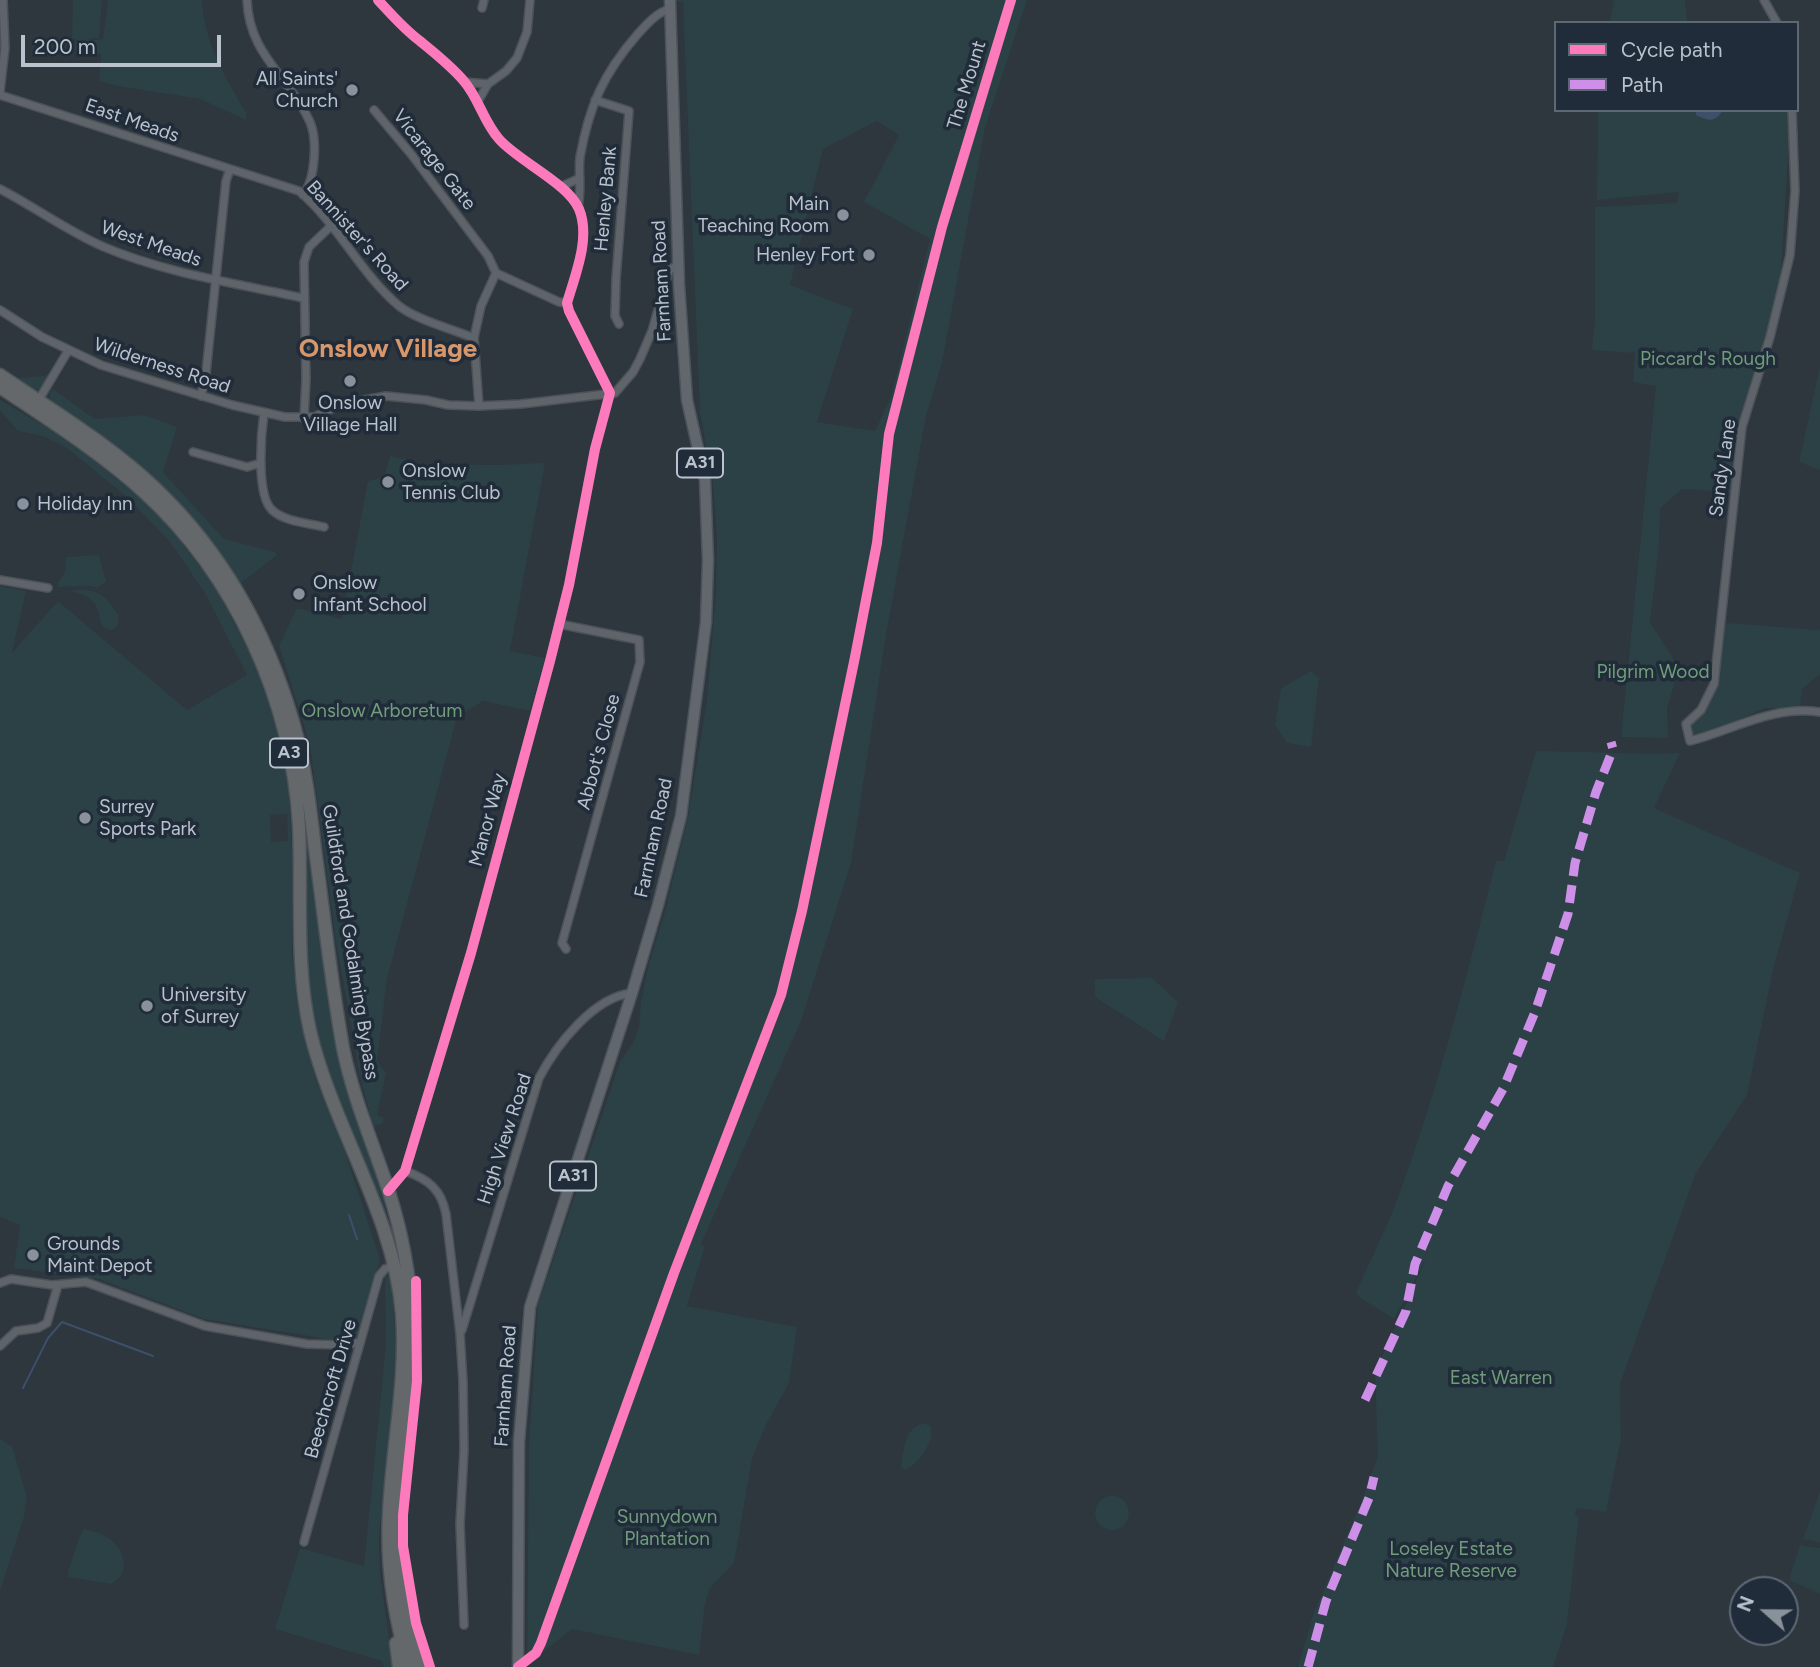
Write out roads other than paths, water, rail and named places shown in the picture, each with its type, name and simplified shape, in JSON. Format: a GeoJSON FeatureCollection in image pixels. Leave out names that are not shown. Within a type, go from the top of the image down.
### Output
{"type":"FeatureCollection","features":[{"type":"Feature","properties":{"kind":"highway","name":"Guildford and Godalming Bypass"},"geometry":{"type":"LineString","coordinates":[[0,375],[124,462],[174,507],[202,539],[227,573],[262,640],[287,704],[300,751],[349,1077],[388,1191],[400,1264],[412,1304],[410,1413],[399,1502],[398,1542],[401,1589],[420,1667]]}},
{"type":"Feature","properties":{"kind":"highway","name":"Guildford and Godalming Bypass"},"geometry":{"type":"LineString","coordinates":[[0,387],[90,448],[134,483],[211,569],[232,601],[254,648],[282,724],[295,789],[299,827],[300,952],[303,995],[310,1029],[332,1100],[400,1264],[403,1345],[401,1403],[388,1516],[390,1573],[409,1667]]}},
{"type":"Feature","properties":{"kind":"highway","name":"A3"},"geometry":{"type":"LineString","coordinates":[[394,1601],[399,1667]]}},
{"type":"Feature","properties":{"kind":"main road","name":"Farnham Road"},"geometry":{"type":"LineString","coordinates":[[518,1667],[519,1441],[530,1307],[632,993],[681,816],[706,622],[708,560],[705,480],[687,400],[678,264],[670,5]]}},
{"type":"Feature","properties":{"kind":"street"},"geometry":{"type":"LineString","coordinates":[[0,93],[5,48],[3,0]]}},
{"type":"Feature","properties":{"kind":"street"},"geometry":{"type":"LineString","coordinates":[[247,0],[252,31],[265,57],[304,110],[312,127],[314,164],[310,184],[303,195]]}},
{"type":"Feature","properties":{"kind":"street"},"geometry":{"type":"LineString","coordinates":[[378,0],[409,32],[445,60],[466,82],[478,101],[485,120],[500,141],[559,187],[578,206]]}},
{"type":"Feature","properties":{"kind":"street"},"geometry":{"type":"LineString","coordinates":[[478,101],[488,84],[506,71],[517,58],[527,32],[530,0]]}},
{"type":"Feature","properties":{"kind":"street","name":"The Mount"},"geometry":{"type":"LineString","coordinates":[[953,193],[1011,0]]}},
{"type":"Feature","properties":{"kind":"street"},"geometry":{"type":"LineString","coordinates":[[1764,0],[1776,21]]}},
{"type":"Feature","properties":{"kind":"street"},"geometry":{"type":"LineString","coordinates":[[610,393],[569,311],[568,303],[579,263],[582,228],[578,206],[580,161],[595,100],[616,60],[644,27],[670,5]]}},
{"type":"Feature","properties":{"kind":"street"},"geometry":{"type":"LineString","coordinates":[[466,82],[488,84]]}},
{"type":"Feature","properties":{"kind":"street","name":"East Meads"},"geometry":{"type":"LineString","coordinates":[[0,93],[254,175]]}},
{"type":"Feature","properties":{"kind":"street","name":"Henley Bank"},"geometry":{"type":"LineString","coordinates":[[595,100],[629,111],[615,279],[615,316],[620,324]]}},
{"type":"Feature","properties":{"kind":"street","name":"Vicarage Gate"},"geometry":{"type":"LineString","coordinates":[[374,110],[488,256],[496,273]]}},
{"type":"Feature","properties":{"kind":"street","name":"Sandy Lane"},"geometry":{"type":"LineString","coordinates":[[1792,112],[1795,191],[1790,255],[1770,337],[1742,426],[1714,684],[1701,710],[1686,724],[1690,741],[1758,716],[1820,712]]}},
{"type":"Feature","properties":{"kind":"street"},"geometry":{"type":"LineString","coordinates":[[201,396],[206,373],[226,181],[230,169]]}},
{"type":"Feature","properties":{"kind":"street","name":"Bannister's Road"},"geometry":{"type":"LineString","coordinates":[[254,175],[293,188],[303,195],[372,279],[400,306],[474,338]]}},
{"type":"Feature","properties":{"kind":"street"},"geometry":{"type":"LineString","coordinates":[[559,187],[580,178]]}},
{"type":"Feature","properties":{"kind":"street","name":"West Meads"},"geometry":{"type":"LineString","coordinates":[[0,189],[101,246],[139,260],[216,282],[303,298]]}},
{"type":"Feature","properties":{"kind":"street"},"geometry":{"type":"LineString","coordinates":[[331,226],[309,247],[305,255],[304,419],[324,414],[342,404],[386,396],[479,406],[615,393],[640,359],[652,331],[668,271],[678,264]]}},
{"type":"Feature","properties":{"kind":"street"},"geometry":{"type":"LineString","coordinates":[[479,406],[474,338],[481,306],[496,273],[559,302],[568,303]]}},
{"type":"Feature","properties":{"kind":"street"},"geometry":{"type":"LineString","coordinates":[[0,310],[24,327],[68,351]]}},
{"type":"Feature","properties":{"kind":"street","name":"Wilderness Road"},"geometry":{"type":"LineString","coordinates":[[38,401],[68,351],[101,365],[201,396],[264,413],[304,419]]}},
{"type":"Feature","properties":{"kind":"street","name":"Manor Way"},"geometry":{"type":"LineString","coordinates":[[388,1191],[405,1171],[471,953],[559,624],[595,449],[610,393]]}},
{"type":"Feature","properties":{"kind":"street"},"geometry":{"type":"LineString","coordinates":[[264,413],[261,463],[265,497],[274,511],[290,519],[324,527]]}},
{"type":"Feature","properties":{"kind":"street"},"geometry":{"type":"LineString","coordinates":[[192,452],[247,467],[261,463]]}},
{"type":"Feature","properties":{"kind":"street"},"geometry":{"type":"LineString","coordinates":[[0,580],[48,588]]}},
{"type":"Feature","properties":{"kind":"street","name":"Abbot's Close"},"geometry":{"type":"LineString","coordinates":[[559,624],[639,640],[640,662],[562,943],[566,949]]}},
{"type":"Feature","properties":{"kind":"street","name":"High View Road"},"geometry":{"type":"LineString","coordinates":[[460,1334],[539,1078],[548,1060],[565,1039],[601,1005],[622,994],[632,993]]}},
{"type":"Feature","properties":{"kind":"street","name":"High View Road"},"geometry":{"type":"LineString","coordinates":[[405,1171],[429,1182],[444,1204],[457,1304],[464,1416],[460,1524],[464,1625]]}},
{"type":"Feature","properties":{"kind":"street","name":"Beechcroft Drive"},"geometry":{"type":"LineString","coordinates":[[304,1542],[379,1276],[385,1269],[400,1264]]}},
{"type":"Feature","properties":{"kind":"street"},"geometry":{"type":"LineString","coordinates":[[0,1283],[15,1279],[58,1285],[90,1283],[205,1326],[311,1345],[360,1342]]}},
{"type":"Feature","properties":{"kind":"street"},"geometry":{"type":"LineString","coordinates":[[0,1346],[16,1331],[38,1328],[47,1322],[58,1285]]}},
{"type":"Feature","properties":{"kind":"street"},"geometry":{"type":"LineString","coordinates":[[457,1304],[469,1305]]}},
{"type":"Feature","properties":{"kind":"water"},"geometry":{"type":"Polygon","coordinates":[[[1696,112],[1721,112],[1711,120],[1696,115],[1696,112]]]}},
{"type":"Feature","properties":{"kind":"waterway"},"geometry":{"type":"LineString","coordinates":[[349,1215],[357,1239]]}},
{"type":"Feature","properties":{"kind":"waterway"},"geometry":{"type":"LineString","coordinates":[[23,1388],[48,1338],[62,1322],[153,1356]]}},
{"type":"Feature","properties":{"kind":"place","name":"All Saints' Church"},"geometry":{"type":"Point","coordinates":[352,90]}},
{"type":"Feature","properties":{"kind":"place","name":"Main Teaching Room"},"geometry":{"type":"Point","coordinates":[843,215]}},
{"type":"Feature","properties":{"kind":"place","name":"Henley Fort"},"geometry":{"type":"Point","coordinates":[869,255]}},
{"type":"Feature","properties":{"kind":"place","name":"Onslow Village Hall"},"geometry":{"type":"Point","coordinates":[350,381]}},
{"type":"Feature","properties":{"kind":"place","name":"Onslow Tennis Club"},"geometry":{"type":"Point","coordinates":[388,482]}},
{"type":"Feature","properties":{"kind":"place","name":"Holiday Inn"},"geometry":{"type":"Point","coordinates":[23,504]}},
{"type":"Feature","properties":{"kind":"place","name":"Onslow Infant School"},"geometry":{"type":"Point","coordinates":[299,594]}},
{"type":"Feature","properties":{"kind":"place","name":"Surrey Sports Park"},"geometry":{"type":"Point","coordinates":[85,818]}},
{"type":"Feature","properties":{"kind":"place","name":"University of Surrey"},"geometry":{"type":"Point","coordinates":[147,1006]}},
{"type":"Feature","properties":{"kind":"place","name":"Grounds Maint Depot"},"geometry":{"type":"Point","coordinates":[33,1255]}},
{"type":"Feature","properties":{"kind":"district","name":"Onslow Village"},"geometry":{"type":"Point","coordinates":[388,349]}},
{"type":"Feature","properties":{"kind":"park label","name":"Piccard's Rough"},"geometry":{"type":"Point","coordinates":[1708,359]}},
{"type":"Feature","properties":{"kind":"park label","name":"Pilgrim Wood"},"geometry":{"type":"Point","coordinates":[1653,672]}},
{"type":"Feature","properties":{"kind":"park label","name":"Onslow Arboretum"},"geometry":{"type":"Point","coordinates":[382,711]}},
{"type":"Feature","properties":{"kind":"park label","name":"East Warren"},"geometry":{"type":"Point","coordinates":[1501,1378]}},
{"type":"Feature","properties":{"kind":"park label","name":"Sunnydown Plantation"},"geometry":{"type":"Point","coordinates":[667,1528]}},
{"type":"Feature","properties":{"kind":"park label","name":"Loseley Estate Nature Reserve"},"geometry":{"type":"Point","coordinates":[1451,1560]}}]}
